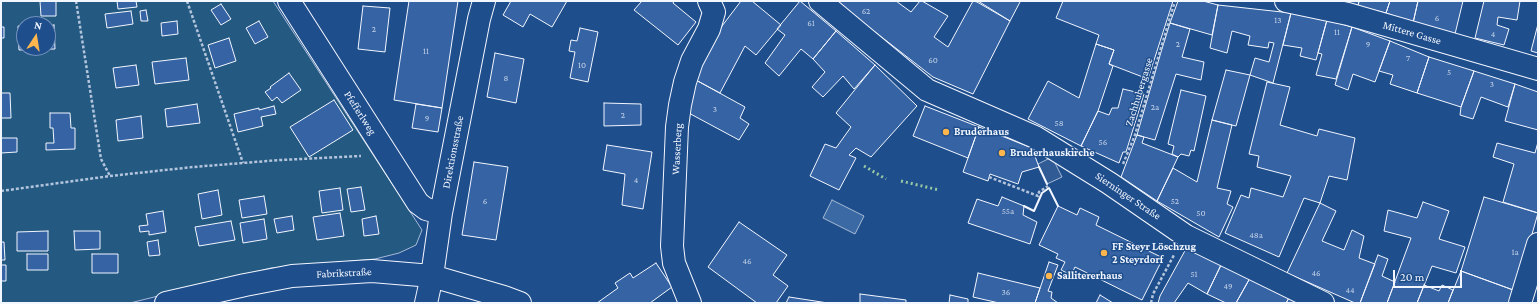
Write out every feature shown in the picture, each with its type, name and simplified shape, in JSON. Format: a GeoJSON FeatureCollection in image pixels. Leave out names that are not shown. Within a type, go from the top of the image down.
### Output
{"type":"FeatureCollection","features":[{"type":"Feature","properties":{"kind":"street","name":"Pfefferlweg"},"geometry":{"type":"LineString","coordinates":[[289,1],[418,203],[426,208],[441,213]]}},
{"type":"Feature","properties":{"kind":"street","name":"Direktionsstraße"},"geometry":{"type":"LineString","coordinates":[[426,303],[432,276],[441,213],[479,19],[484,1]]}},
{"type":"Feature","properties":{"kind":"street","name":"Wasserberg"},"geometry":{"type":"LineString","coordinates":[[690,303],[674,263],[672,246],[677,128],[685,82],[692,60],[709,29],[714,12],[709,1]]}},
{"type":"Feature","properties":{"kind":"street","name":"Sierninger Straße"},"geometry":{"type":"LineString","coordinates":[[820,1],[927,90],[1036,137],[1113,185],[1186,236],[1323,303]]}},
{"type":"Feature","properties":{"kind":"street","name":"Mittere Gasse"},"geometry":{"type":"LineString","coordinates":[[1286,1],[1348,14],[1538,69]]}},
{"type":"Feature","properties":{"kind":"street"},"geometry":{"type":"LineString","coordinates":[[1520,303],[1538,244]]}},
{"type":"Feature","properties":{"kind":"street","name":"Fabrikstraße"},"geometry":{"type":"LineString","coordinates":[[166,303],[292,276],[372,271],[432,276],[504,296],[520,303]]}},
{"type":"Feature","properties":{"kind":"path"},"geometry":{"type":"LineString","coordinates":[[76,1],[101,159],[110,176]]}},
{"type":"Feature","properties":{"kind":"path"},"geometry":{"type":"LineString","coordinates":[[187,1],[243,163]]}},
{"type":"Feature","properties":{"kind":"path","name":"Zachhubergasse"},"geometry":{"type":"LineString","coordinates":[[1113,185],[1135,135],[1175,1]]}},
{"type":"Feature","properties":{"kind":"path"},"geometry":{"type":"LineString","coordinates":[[1,191],[110,176],[243,163],[364,156],[386,152]]}},
{"type":"Feature","properties":{"kind":"path"},"geometry":{"type":"LineString","coordinates":[[989,177],[1038,196],[1039,192],[1048,186]]}},
{"type":"Feature","properties":{"kind":"path"},"geometry":{"type":"LineString","coordinates":[[1151,303],[1153,294],[1170,260]]}},
{"type":"Feature","properties":{"kind":"shaded area"},"geometry":{"type":"Polygon","coordinates":[[[1,1],[273,1],[422,230],[416,245],[399,253],[375,259],[271,268],[130,303],[1,303],[1,1]]]}},
{"type":"Feature","properties":{"kind":"shaded area"},"geometry":{"type":"Polygon","coordinates":[[[1052,157],[1062,177],[1047,184],[1038,164],[1052,157]]]}},
{"type":"Feature","properties":{"kind":"shaded area"},"geometry":{"type":"Polygon","coordinates":[[[832,200],[864,216],[855,234],[823,218],[832,200]]]}},
{"type":"Feature","properties":{"kind":"building"},"geometry":{"type":"Polygon","coordinates":[[[40,1],[56,1],[56,16],[41,16],[40,1]]]}},
{"type":"Feature","properties":{"kind":"building"},"geometry":{"type":"Polygon","coordinates":[[[117,1],[136,1],[137,7],[118,9],[117,1]]]}},
{"type":"Feature","properties":{"kind":"building"},"geometry":{"type":"Polygon","coordinates":[[[409,1],[458,1],[442,108],[394,100],[409,1]]]}},
{"type":"Feature","properties":{"kind":"building"},"geometry":{"type":"Polygon","coordinates":[[[511,1],[567,1],[552,27],[530,14],[523,27],[503,15],[511,1]]]}},
{"type":"Feature","properties":{"kind":"building"},"geometry":{"type":"Polygon","coordinates":[[[642,1],[674,1],[673,3],[696,22],[678,45],[634,10],[642,1]]]}},
{"type":"Feature","properties":{"kind":"building"},"geometry":{"type":"Polygon","coordinates":[[[741,1],[752,1],[781,25],[756,55],[745,46],[720,93],[694,79],[705,55],[722,26],[741,1]]]}},
{"type":"Feature","properties":{"kind":"building"},"geometry":{"type":"Polygon","coordinates":[[[800,1],[836,31],[813,59],[801,49],[779,76],[765,63],[785,35],[777,29],[800,1]]]}},
{"type":"Feature","properties":{"kind":"building"},"geometry":{"type":"Polygon","coordinates":[[[835,1],[896,1],[911,12],[920,1],[922,1],[948,16],[934,37],[948,47],[973,1],[1010,21],[973,94],[933,77],[835,1]]]}},
{"type":"Feature","properties":{"kind":"building"},"geometry":{"type":"Polygon","coordinates":[[[978,1],[1019,1],[1020,2],[1010,21],[978,1]]]}},
{"type":"Feature","properties":{"kind":"building"},"geometry":{"type":"Polygon","coordinates":[[[1063,1],[1173,1],[1148,79],[1109,64],[1114,50],[1096,44],[1099,35],[1056,18],[1063,1]]]}},
{"type":"Feature","properties":{"kind":"building"},"geometry":{"type":"Polygon","coordinates":[[[1178,1],[1203,1],[1218,5],[1212,35],[1170,23],[1178,1]]]}},
{"type":"Feature","properties":{"kind":"building"},"geometry":{"type":"Polygon","coordinates":[[[1338,1],[1359,1],[1358,6],[1338,1]]]}},
{"type":"Feature","properties":{"kind":"building"},"geometry":{"type":"Polygon","coordinates":[[[1359,1],[1390,1],[1386,13],[1358,6],[1359,1]]]}},
{"type":"Feature","properties":{"kind":"building"},"geometry":{"type":"Polygon","coordinates":[[[1390,1],[1418,1],[1413,23],[1386,13],[1390,1]]]}},
{"type":"Feature","properties":{"kind":"building"},"geometry":{"type":"Polygon","coordinates":[[[1418,1],[1463,1],[1455,34],[1413,23],[1418,1]]]}},
{"type":"Feature","properties":{"kind":"building"},"geometry":{"type":"Polygon","coordinates":[[[1484,1],[1520,1],[1517,20],[1498,17],[1497,25],[1509,29],[1504,45],[1475,38],[1484,1]]]}},
{"type":"Feature","properties":{"kind":"building"},"geometry":{"type":"Polygon","coordinates":[[[221,4],[231,19],[221,25],[211,10],[221,4]]]}},
{"type":"Feature","properties":{"kind":"building"},"geometry":{"type":"Polygon","coordinates":[[[1218,5],[1291,13],[1273,83],[1250,75],[1255,58],[1269,62],[1274,43],[1269,42],[1268,48],[1248,45],[1250,36],[1232,31],[1227,53],[1210,48],[1218,5]]]}},
{"type":"Feature","properties":{"kind":"building"},"geometry":{"type":"Polygon","coordinates":[[[363,6],[390,8],[385,52],[358,49],[363,6]]]}},
{"type":"Feature","properties":{"kind":"building"},"geometry":{"type":"Polygon","coordinates":[[[146,10],[148,21],[141,21],[140,11],[146,10]]]}},
{"type":"Feature","properties":{"kind":"building"},"geometry":{"type":"Polygon","coordinates":[[[131,11],[133,24],[107,28],[105,14],[131,11]]]}},
{"type":"Feature","properties":{"kind":"building"},"geometry":{"type":"Polygon","coordinates":[[[1291,13],[1327,20],[1316,60],[1300,56],[1302,48],[1283,45],[1291,13]]]}},
{"type":"Feature","properties":{"kind":"building"},"geometry":{"type":"Polygon","coordinates":[[[1327,20],[1352,27],[1336,79],[1316,75],[1322,54],[1318,53],[1327,20]]]}},
{"type":"Feature","properties":{"kind":"building"},"geometry":{"type":"Polygon","coordinates":[[[177,21],[178,34],[162,36],[161,23],[177,21]]]}},
{"type":"Feature","properties":{"kind":"building"},"geometry":{"type":"Polygon","coordinates":[[[259,21],[268,37],[255,44],[246,28],[259,21]]]}},
{"type":"Feature","properties":{"kind":"building"},"geometry":{"type":"Polygon","coordinates":[[[1170,23],[1190,29],[1182,57],[1204,62],[1201,80],[1176,74],[1155,140],[1137,135],[1170,23]]]}},
{"type":"Feature","properties":{"kind":"building"},"geometry":{"type":"Polygon","coordinates":[[[1538,24],[1538,53],[1531,51],[1538,24]]]}},
{"type":"Feature","properties":{"kind":"building"},"geometry":{"type":"Polygon","coordinates":[[[1,27],[4,27],[4,38],[1,38],[1,27]]]}},
{"type":"Feature","properties":{"kind":"building"},"geometry":{"type":"Polygon","coordinates":[[[1352,27],[1390,41],[1375,82],[1353,74],[1348,90],[1335,85],[1352,27]]]}},
{"type":"Feature","properties":{"kind":"building"},"geometry":{"type":"Polygon","coordinates":[[[580,28],[598,32],[588,82],[570,78],[575,52],[569,51],[571,40],[577,41],[580,28]]]}},
{"type":"Feature","properties":{"kind":"building"},"geometry":{"type":"Polygon","coordinates":[[[836,31],[875,65],[854,89],[843,76],[823,97],[812,87],[825,72],[813,59],[836,31]]]}},
{"type":"Feature","properties":{"kind":"building"},"geometry":{"type":"Polygon","coordinates":[[[229,38],[236,61],[215,68],[208,45],[229,38]]]}},
{"type":"Feature","properties":{"kind":"building"},"geometry":{"type":"Polygon","coordinates":[[[1390,41],[1429,57],[1417,93],[1390,84],[1393,75],[1379,71],[1390,41]]]}},
{"type":"Feature","properties":{"kind":"building"},"geometry":{"type":"Polygon","coordinates":[[[1096,44],[1114,50],[1109,64],[1113,66],[1098,111],[1081,146],[1028,119],[1048,81],[1079,98],[1096,44]]]}},
{"type":"Feature","properties":{"kind":"building"},"geometry":{"type":"Polygon","coordinates":[[[495,53],[524,59],[516,103],[487,97],[495,53]]]}},
{"type":"Feature","properties":{"kind":"building"},"geometry":{"type":"Polygon","coordinates":[[[1429,57],[1474,71],[1461,107],[1417,93],[1429,57]]]}},
{"type":"Feature","properties":{"kind":"building"},"geometry":{"type":"Polygon","coordinates":[[[186,58],[189,80],[155,84],[152,62],[186,58]]]}},
{"type":"Feature","properties":{"kind":"building"},"geometry":{"type":"Polygon","coordinates":[[[136,65],[139,85],[116,88],[113,68],[136,65]]]}},
{"type":"Feature","properties":{"kind":"building"},"geometry":{"type":"Polygon","coordinates":[[[875,65],[917,106],[871,157],[856,148],[849,155],[856,158],[839,190],[810,176],[825,144],[836,148],[851,127],[836,113],[875,65]]]}},
{"type":"Feature","properties":{"kind":"building"},"geometry":{"type":"Polygon","coordinates":[[[1226,70],[1250,75],[1236,126],[1212,120],[1226,70]]]}},
{"type":"Feature","properties":{"kind":"building"},"geometry":{"type":"Polygon","coordinates":[[[1474,71],[1515,84],[1508,107],[1481,97],[1473,119],[1460,115],[1461,107],[1474,71]]]}},
{"type":"Feature","properties":{"kind":"building"},"geometry":{"type":"Polygon","coordinates":[[[289,73],[301,90],[282,103],[277,97],[272,101],[265,92],[289,73]]]}},
{"type":"Feature","properties":{"kind":"building"},"geometry":{"type":"Polygon","coordinates":[[[694,79],[745,107],[740,118],[749,124],[739,140],[685,111],[694,79]]]}},
{"type":"Feature","properties":{"kind":"building"},"geometry":{"type":"Polygon","coordinates":[[[1267,82],[1290,87],[1280,125],[1317,136],[1319,129],[1355,138],[1347,180],[1329,176],[1320,203],[1304,198],[1279,257],[1225,233],[1241,195],[1249,198],[1251,188],[1283,197],[1291,176],[1257,167],[1259,156],[1249,154],[1267,82]]]}},
{"type":"Feature","properties":{"kind":"building"},"geometry":{"type":"Polygon","coordinates":[[[1515,84],[1538,92],[1538,130],[1505,121],[1515,84]]]}},
{"type":"Feature","properties":{"kind":"building"},"geometry":{"type":"Polygon","coordinates":[[[1123,89],[1144,94],[1126,152],[1123,152],[1119,163],[1081,146],[1098,111],[1109,115],[1112,108],[1118,108],[1123,89]]]}},
{"type":"Feature","properties":{"kind":"building"},"geometry":{"type":"Polygon","coordinates":[[[1181,90],[1206,96],[1194,151],[1191,150],[1189,156],[1181,154],[1178,157],[1172,154],[1174,146],[1168,144],[1181,90]]]}},
{"type":"Feature","properties":{"kind":"building"},"geometry":{"type":"Polygon","coordinates":[[[1,93],[10,93],[11,118],[1,118],[1,93]]]}},
{"type":"Feature","properties":{"kind":"building"},"geometry":{"type":"Polygon","coordinates":[[[334,100],[353,130],[309,157],[290,127],[334,100]]]}},
{"type":"Feature","properties":{"kind":"building"},"geometry":{"type":"Polygon","coordinates":[[[604,103],[641,104],[641,125],[604,126],[604,103]]]}},
{"type":"Feature","properties":{"kind":"building"},"geometry":{"type":"Polygon","coordinates":[[[197,104],[200,123],[167,127],[165,109],[197,104]]]}},
{"type":"Feature","properties":{"kind":"building"},"geometry":{"type":"Polygon","coordinates":[[[416,104],[442,108],[438,132],[412,128],[416,104]]]}},
{"type":"Feature","properties":{"kind":"building"},"geometry":{"type":"Polygon","coordinates":[[[274,106],[276,114],[261,117],[263,126],[238,132],[234,114],[274,106]]]}},
{"type":"Feature","properties":{"kind":"building","name":"Bruderhaus"},"geometry":{"type":"Polygon","coordinates":[[[925,106],[979,127],[968,158],[913,136],[925,106]]]}},
{"type":"Feature","properties":{"kind":"building"},"geometry":{"type":"Polygon","coordinates":[[[50,113],[70,113],[71,128],[75,128],[75,149],[46,150],[46,143],[54,143],[53,128],[50,128],[50,113]]]}},
{"type":"Feature","properties":{"kind":"building"},"geometry":{"type":"Polygon","coordinates":[[[141,116],[143,138],[118,141],[116,120],[141,116]]]}},
{"type":"Feature","properties":{"kind":"building"},"geometry":{"type":"Polygon","coordinates":[[[1212,120],[1232,125],[1217,188],[1231,191],[1227,204],[1233,207],[1219,237],[1157,201],[1173,168],[1197,182],[1212,120]]]}},
{"type":"Feature","properties":{"kind":"building","name":"Bruderhauskirche"},"geometry":{"type":"Polygon","coordinates":[[[979,127],[1032,148],[1039,167],[1022,172],[1018,184],[990,174],[988,181],[963,172],[979,127]]]}},
{"type":"Feature","properties":{"kind":"building"},"geometry":{"type":"Polygon","coordinates":[[[1137,135],[1144,137],[1142,143],[1178,157],[1157,201],[1121,177],[1137,135]]]}},
{"type":"Feature","properties":{"kind":"building"},"geometry":{"type":"Polygon","coordinates":[[[1,138],[17,138],[17,152],[1,153],[1,138]]]}},
{"type":"Feature","properties":{"kind":"building"},"geometry":{"type":"Polygon","coordinates":[[[1538,142],[1538,213],[1503,202],[1514,164],[1493,157],[1497,143],[1535,153],[1538,142]]]}},
{"type":"Feature","properties":{"kind":"building"},"geometry":{"type":"Polygon","coordinates":[[[607,145],[652,152],[643,209],[622,205],[625,174],[603,170],[607,145]]]}},
{"type":"Feature","properties":{"kind":"building"},"geometry":{"type":"Polygon","coordinates":[[[474,162],[508,167],[496,240],[462,235],[474,162]]]}},
{"type":"Feature","properties":{"kind":"building"},"geometry":{"type":"Polygon","coordinates":[[[361,187],[365,210],[351,212],[347,189],[361,187]]]}},
{"type":"Feature","properties":{"kind":"building"},"geometry":{"type":"Polygon","coordinates":[[[340,188],[343,210],[322,213],[319,191],[340,188]]]}},
{"type":"Feature","properties":{"kind":"building"},"geometry":{"type":"Polygon","coordinates":[[[218,190],[222,215],[202,219],[198,194],[218,190]]]}},
{"type":"Feature","properties":{"kind":"building"},"geometry":{"type":"Polygon","coordinates":[[[264,196],[267,214],[242,218],[239,200],[264,196]]]}},
{"type":"Feature","properties":{"kind":"building"},"geometry":{"type":"Polygon","coordinates":[[[1002,197],[1024,206],[1023,215],[1037,222],[1030,244],[968,223],[977,199],[998,206],[1002,197]]]}},
{"type":"Feature","properties":{"kind":"building"},"geometry":{"type":"Polygon","coordinates":[[[1484,197],[1538,213],[1516,291],[1461,271],[1484,197]]]}},
{"type":"Feature","properties":{"kind":"building"},"geometry":{"type":"Polygon","coordinates":[[[1423,202],[1449,211],[1439,239],[1465,247],[1456,273],[1432,266],[1417,303],[1387,303],[1411,238],[1384,231],[1388,210],[1417,218],[1423,202]]]}},
{"type":"Feature","properties":{"kind":"building"},"geometry":{"type":"Polygon","coordinates":[[[1320,203],[1336,211],[1322,241],[1344,250],[1352,230],[1364,236],[1359,258],[1375,264],[1360,303],[1355,303],[1287,273],[1320,203]]]}},
{"type":"Feature","properties":{"kind":"building","name":"FF Steyr Löschzug 2 Steyrdorf"},"geometry":{"type":"Polygon","coordinates":[[[1058,206],[1077,215],[1080,208],[1099,217],[1096,225],[1163,258],[1142,300],[1075,267],[1071,275],[1061,270],[1065,262],[1056,258],[1058,254],[1039,245],[1058,206]]]}},
{"type":"Feature","properties":{"kind":"building"},"geometry":{"type":"Polygon","coordinates":[[[163,211],[166,232],[149,235],[149,231],[140,232],[139,226],[148,225],[146,214],[163,211]]]}},
{"type":"Feature","properties":{"kind":"building"},"geometry":{"type":"Polygon","coordinates":[[[340,213],[344,236],[317,240],[313,217],[340,213]]]}},
{"type":"Feature","properties":{"kind":"building"},"geometry":{"type":"Polygon","coordinates":[[[292,216],[294,230],[277,233],[274,219],[292,216]]]}},
{"type":"Feature","properties":{"kind":"building"},"geometry":{"type":"Polygon","coordinates":[[[376,216],[379,234],[364,236],[362,219],[376,216]]]}},
{"type":"Feature","properties":{"kind":"building"},"geometry":{"type":"Polygon","coordinates":[[[264,219],[267,239],[243,243],[240,223],[264,219]]]}},
{"type":"Feature","properties":{"kind":"building"},"geometry":{"type":"Polygon","coordinates":[[[231,221],[235,240],[199,246],[195,227],[231,221]]]}},
{"type":"Feature","properties":{"kind":"building"},"geometry":{"type":"Polygon","coordinates":[[[739,222],[787,255],[773,275],[788,286],[776,303],[757,303],[708,267],[739,222]]]}},
{"type":"Feature","properties":{"kind":"building"},"geometry":{"type":"Polygon","coordinates":[[[48,231],[48,251],[17,251],[17,232],[48,231]]]}},
{"type":"Feature","properties":{"kind":"building"},"geometry":{"type":"Polygon","coordinates":[[[74,231],[100,231],[100,249],[75,250],[74,231]]]}},
{"type":"Feature","properties":{"kind":"building"},"geometry":{"type":"Polygon","coordinates":[[[158,240],[160,255],[149,256],[147,242],[158,240]]]}},
{"type":"Feature","properties":{"kind":"building"},"geometry":{"type":"Polygon","coordinates":[[[1,242],[4,242],[5,260],[1,260],[1,242]]]}},
{"type":"Feature","properties":{"kind":"building"},"geometry":{"type":"Polygon","coordinates":[[[1187,247],[1221,265],[1207,294],[1188,283],[1174,303],[1158,303],[1160,296],[1187,247]]]}},
{"type":"Feature","properties":{"kind":"building"},"geometry":{"type":"Polygon","coordinates":[[[27,254],[48,254],[48,270],[27,270],[27,254]]]}},
{"type":"Feature","properties":{"kind":"building"},"geometry":{"type":"Polygon","coordinates":[[[92,254],[118,254],[118,273],[92,273],[92,254]]]}},
{"type":"Feature","properties":{"kind":"building"},"geometry":{"type":"Polygon","coordinates":[[[1378,255],[1388,259],[1382,276],[1395,282],[1387,303],[1360,303],[1378,255]]]}},
{"type":"Feature","properties":{"kind":"building","name":"Sallitererhaus"},"geometry":{"type":"Polygon","coordinates":[[[1049,262],[1058,265],[1048,291],[1052,292],[1051,298],[1058,303],[1035,303],[1049,262]]]}},
{"type":"Feature","properties":{"kind":"building"},"geometry":{"type":"Polygon","coordinates":[[[656,263],[672,287],[650,303],[597,303],[618,288],[615,283],[630,273],[633,278],[656,263]]]}},
{"type":"Feature","properties":{"kind":"building"},"geometry":{"type":"Polygon","coordinates":[[[1,265],[6,265],[6,281],[1,281],[1,265]]]}},
{"type":"Feature","properties":{"kind":"building"},"geometry":{"type":"Polygon","coordinates":[[[1221,265],[1250,278],[1236,303],[1226,303],[1207,294],[1221,265]]]}},
{"type":"Feature","properties":{"kind":"building"},"geometry":{"type":"Polygon","coordinates":[[[1461,271],[1516,291],[1511,303],[1448,303],[1461,271]]]}},
{"type":"Feature","properties":{"kind":"building"},"geometry":{"type":"Polygon","coordinates":[[[978,273],[1040,288],[1035,303],[999,303],[973,297],[978,273]]]}},
{"type":"Feature","properties":{"kind":"building"},"geometry":{"type":"Polygon","coordinates":[[[1250,278],[1289,298],[1286,303],[1236,303],[1250,278]]]}},
{"type":"Feature","properties":{"kind":"building"},"geometry":{"type":"Polygon","coordinates":[[[1424,285],[1439,291],[1442,285],[1453,290],[1448,303],[1417,303],[1424,285]]]}},
{"type":"Feature","properties":{"kind":"building"},"geometry":{"type":"Polygon","coordinates":[[[860,294],[906,300],[906,303],[860,303],[860,294]]]}},
{"type":"Feature","properties":{"kind":"building"},"geometry":{"type":"Polygon","coordinates":[[[950,295],[968,299],[968,303],[949,303],[950,295]]]}},
{"type":"Feature","properties":{"kind":"building"},"geometry":{"type":"Polygon","coordinates":[[[1100,295],[1113,303],[1096,303],[1100,295]]]}},
{"type":"Feature","properties":{"kind":"building"},"geometry":{"type":"Polygon","coordinates":[[[789,297],[828,303],[786,303],[789,297]]]}},
{"type":"Feature","properties":{"kind":"building"},"geometry":{"type":"Polygon","coordinates":[[[1289,298],[1300,303],[1286,303],[1289,298]]]}},
{"type":"Feature","properties":{"kind":"hedge"},"geometry":{"type":"LineString","coordinates":[[864,166],[886,179]]}},
{"type":"Feature","properties":{"kind":"hedge"},"geometry":{"type":"LineString","coordinates":[[901,181],[939,190]]}},
{"type":"Feature","properties":{"kind":"wall"},"geometry":{"type":"LineString","coordinates":[[1039,167],[1047,184]]}},
{"type":"Feature","properties":{"kind":"wall"},"geometry":{"type":"LineString","coordinates":[[1024,206],[1034,211],[1042,193],[1049,188],[1058,206]]}},
{"type":"Feature","properties":{"kind":"place","name":"Bruderhaus"},"geometry":{"type":"Point","coordinates":[946,132]}},
{"type":"Feature","properties":{"kind":"place","name":"Bruderhauskirche"},"geometry":{"type":"Point","coordinates":[1002,153]}},
{"type":"Feature","properties":{"kind":"place","name":"FF Steyr Löschzug 2 Steyrdorf"},"geometry":{"type":"Point","coordinates":[1104,253]}},
{"type":"Feature","properties":{"kind":"place","name":"Sallitererhaus"},"geometry":{"type":"Point","coordinates":[1049,276]}}]}
